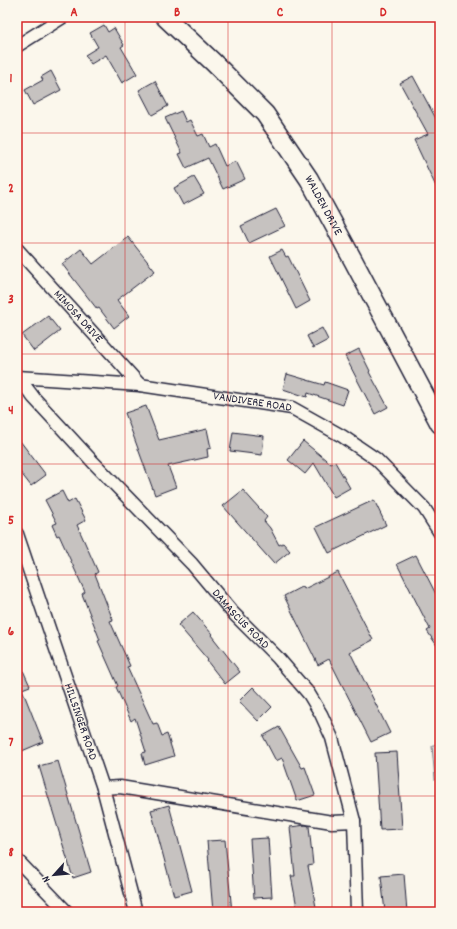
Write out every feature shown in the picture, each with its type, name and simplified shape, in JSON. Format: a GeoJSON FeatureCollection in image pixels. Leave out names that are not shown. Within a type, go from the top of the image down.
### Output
{"type":"FeatureCollection","features":[{"type":"Feature","properties":{"kind":"street"},"geometry":{"type":"LineString","coordinates":[[17,46],[63,17]]}},
{"type":"Feature","properties":{"kind":"street","name":"WALDEN DRIVE"},"geometry":{"type":"LineString","coordinates":[[165,17],[265,114],[274,127],[309,179],[440,424]]}},
{"type":"Feature","properties":{"kind":"street","name":"MIMOSA DRIVE"},"geometry":{"type":"LineString","coordinates":[[17,249],[140,385]]}},
{"type":"Feature","properties":{"kind":"street","name":"VANDIVERE ROAD"},"geometry":{"type":"LineString","coordinates":[[18,377],[140,385],[292,408],[342,436],[376,459],[424,508],[440,533]]}},
{"type":"Feature","properties":{"kind":"street","name":"DAMASCUS ROAD"},"geometry":{"type":"LineString","coordinates":[[18,377],[34,398],[192,564],[233,613],[278,658],[309,694],[321,714],[332,738],[354,821],[357,912]]}},
{"type":"Feature","properties":{"kind":"street","name":"HILLSINGER ROAD"},"geometry":{"type":"LineString","coordinates":[[17,534],[103,788],[136,912]]}},
{"type":"Feature","properties":{"kind":"street"},"geometry":{"type":"LineString","coordinates":[[103,788],[120,786],[332,822],[354,821]]}},
{"type":"Feature","properties":{"kind":"street"},"geometry":{"type":"LineString","coordinates":[[17,860],[67,912]]}},
{"type":"Feature","properties":{"kind":"shaded area"},"geometry":{"type":"Polygon","coordinates":[[[440,742],[440,778],[435,780],[432,746],[440,742]]]}},
{"type":"Feature","properties":{"kind":"building"},"geometry":{"type":"Polygon","coordinates":[[[104,25],[108,32],[114,28],[124,45],[121,47],[137,74],[122,83],[106,55],[91,64],[85,55],[98,47],[90,33],[104,25]]]}},
{"type":"Feature","properties":{"kind":"building"},"geometry":{"type":"Polygon","coordinates":[[[51,71],[61,90],[33,105],[25,90],[43,80],[41,77],[51,71]]]}},
{"type":"Feature","properties":{"kind":"building"},"geometry":{"type":"Polygon","coordinates":[[[413,76],[440,126],[440,195],[414,140],[428,134],[400,83],[413,76]]]}},
{"type":"Feature","properties":{"kind":"building"},"geometry":{"type":"Polygon","coordinates":[[[155,81],[168,106],[152,115],[139,90],[155,81]]]}},
{"type":"Feature","properties":{"kind":"building"},"geometry":{"type":"Polygon","coordinates":[[[181,111],[186,122],[190,120],[198,136],[203,134],[209,147],[215,144],[225,166],[236,161],[245,179],[223,189],[208,158],[186,168],[179,154],[182,153],[165,118],[181,111]]]}},
{"type":"Feature","properties":{"kind":"building"},"geometry":{"type":"Polygon","coordinates":[[[194,177],[204,194],[183,205],[174,188],[194,177]]]}},
{"type":"Feature","properties":{"kind":"building"},"geometry":{"type":"Polygon","coordinates":[[[276,209],[285,226],[249,243],[241,226],[276,209]]]}},
{"type":"Feature","properties":{"kind":"building"},"geometry":{"type":"Polygon","coordinates":[[[128,237],[155,271],[117,300],[129,316],[114,328],[99,308],[97,309],[62,264],[81,249],[93,264],[128,237]]]}},
{"type":"Feature","properties":{"kind":"building"},"geometry":{"type":"Polygon","coordinates":[[[282,250],[286,257],[288,256],[310,301],[296,309],[270,256],[282,250]]]}},
{"type":"Feature","properties":{"kind":"building"},"geometry":{"type":"Polygon","coordinates":[[[48,316],[60,331],[34,351],[22,335],[48,316]]]}},
{"type":"Feature","properties":{"kind":"building"},"geometry":{"type":"Polygon","coordinates":[[[322,328],[328,340],[313,348],[307,336],[322,328]]]}},
{"type":"Feature","properties":{"kind":"building"},"geometry":{"type":"Polygon","coordinates":[[[359,349],[370,371],[369,372],[388,407],[375,414],[345,356],[359,349]]]}},
{"type":"Feature","properties":{"kind":"building"},"geometry":{"type":"Polygon","coordinates":[[[287,374],[324,385],[325,382],[348,390],[343,405],[308,393],[307,397],[283,389],[287,374]]]}},
{"type":"Feature","properties":{"kind":"building"},"geometry":{"type":"Polygon","coordinates":[[[146,406],[159,440],[207,429],[211,448],[207,449],[208,457],[168,466],[176,487],[155,495],[125,413],[146,406]]]}},
{"type":"Feature","properties":{"kind":"building"},"geometry":{"type":"Polygon","coordinates":[[[233,432],[264,436],[262,455],[230,451],[233,432]]]}},
{"type":"Feature","properties":{"kind":"building"},"geometry":{"type":"Polygon","coordinates":[[[17,437],[46,475],[31,486],[17,468],[17,437]]]}},
{"type":"Feature","properties":{"kind":"building"},"geometry":{"type":"Polygon","coordinates":[[[303,441],[331,464],[335,462],[350,488],[334,497],[314,463],[305,474],[288,460],[303,441]]]}},
{"type":"Feature","properties":{"kind":"building"},"geometry":{"type":"Polygon","coordinates":[[[243,490],[267,517],[264,521],[270,528],[279,545],[283,543],[290,551],[274,564],[223,506],[243,490]]]}},
{"type":"Feature","properties":{"kind":"building"},"geometry":{"type":"Polygon","coordinates":[[[62,491],[68,503],[75,499],[86,520],[77,525],[98,572],[95,574],[113,620],[110,621],[130,666],[127,667],[153,724],[157,723],[162,736],[167,734],[174,756],[145,765],[142,753],[146,752],[135,718],[131,721],[116,687],[118,686],[98,641],[100,640],[82,594],[85,592],[59,535],[57,536],[52,525],[57,523],[45,500],[62,491]]]}},
{"type":"Feature","properties":{"kind":"building"},"geometry":{"type":"Polygon","coordinates":[[[374,500],[386,525],[329,553],[316,527],[374,500]]]}},
{"type":"Feature","properties":{"kind":"building"},"geometry":{"type":"Polygon","coordinates":[[[416,555],[440,602],[440,650],[427,631],[430,629],[397,564],[416,555]]]}},
{"type":"Feature","properties":{"kind":"building"},"geometry":{"type":"Polygon","coordinates":[[[338,572],[373,640],[350,652],[390,733],[371,742],[329,659],[318,665],[284,596],[303,586],[304,589],[338,572]]]}},
{"type":"Feature","properties":{"kind":"building"},"geometry":{"type":"Polygon","coordinates":[[[193,612],[212,634],[211,635],[240,672],[225,684],[207,661],[208,660],[178,625],[193,612]]]}},
{"type":"Feature","properties":{"kind":"building"},"geometry":{"type":"Polygon","coordinates":[[[17,657],[30,686],[22,689],[43,742],[22,751],[17,739],[17,657]]]}},
{"type":"Feature","properties":{"kind":"building"},"geometry":{"type":"Polygon","coordinates":[[[253,687],[272,707],[258,721],[239,701],[253,687]]]}},
{"type":"Feature","properties":{"kind":"building"},"geometry":{"type":"Polygon","coordinates":[[[279,727],[302,768],[305,767],[315,795],[297,801],[282,758],[276,761],[263,736],[279,727]]]}},
{"type":"Feature","properties":{"kind":"building"},"geometry":{"type":"Polygon","coordinates":[[[397,752],[402,829],[380,830],[375,753],[397,752]]]}},
{"type":"Feature","properties":{"kind":"building"},"geometry":{"type":"Polygon","coordinates":[[[58,761],[91,872],[73,878],[39,766],[58,761]]]}},
{"type":"Feature","properties":{"kind":"building"},"geometry":{"type":"Polygon","coordinates":[[[169,805],[192,891],[174,896],[151,810],[169,805]]]}},
{"type":"Feature","properties":{"kind":"building"},"geometry":{"type":"Polygon","coordinates":[[[309,826],[313,865],[308,866],[317,912],[298,912],[291,876],[295,876],[290,827],[309,826]]]}},
{"type":"Feature","properties":{"kind":"building"},"geometry":{"type":"Polygon","coordinates":[[[268,838],[272,897],[254,898],[250,839],[268,838]]]}},
{"type":"Feature","properties":{"kind":"building"},"geometry":{"type":"Polygon","coordinates":[[[225,840],[232,912],[213,912],[207,841],[225,840]]]}},
{"type":"Feature","properties":{"kind":"building"},"geometry":{"type":"Polygon","coordinates":[[[404,874],[407,912],[385,912],[381,876],[404,874]]]}}]}
